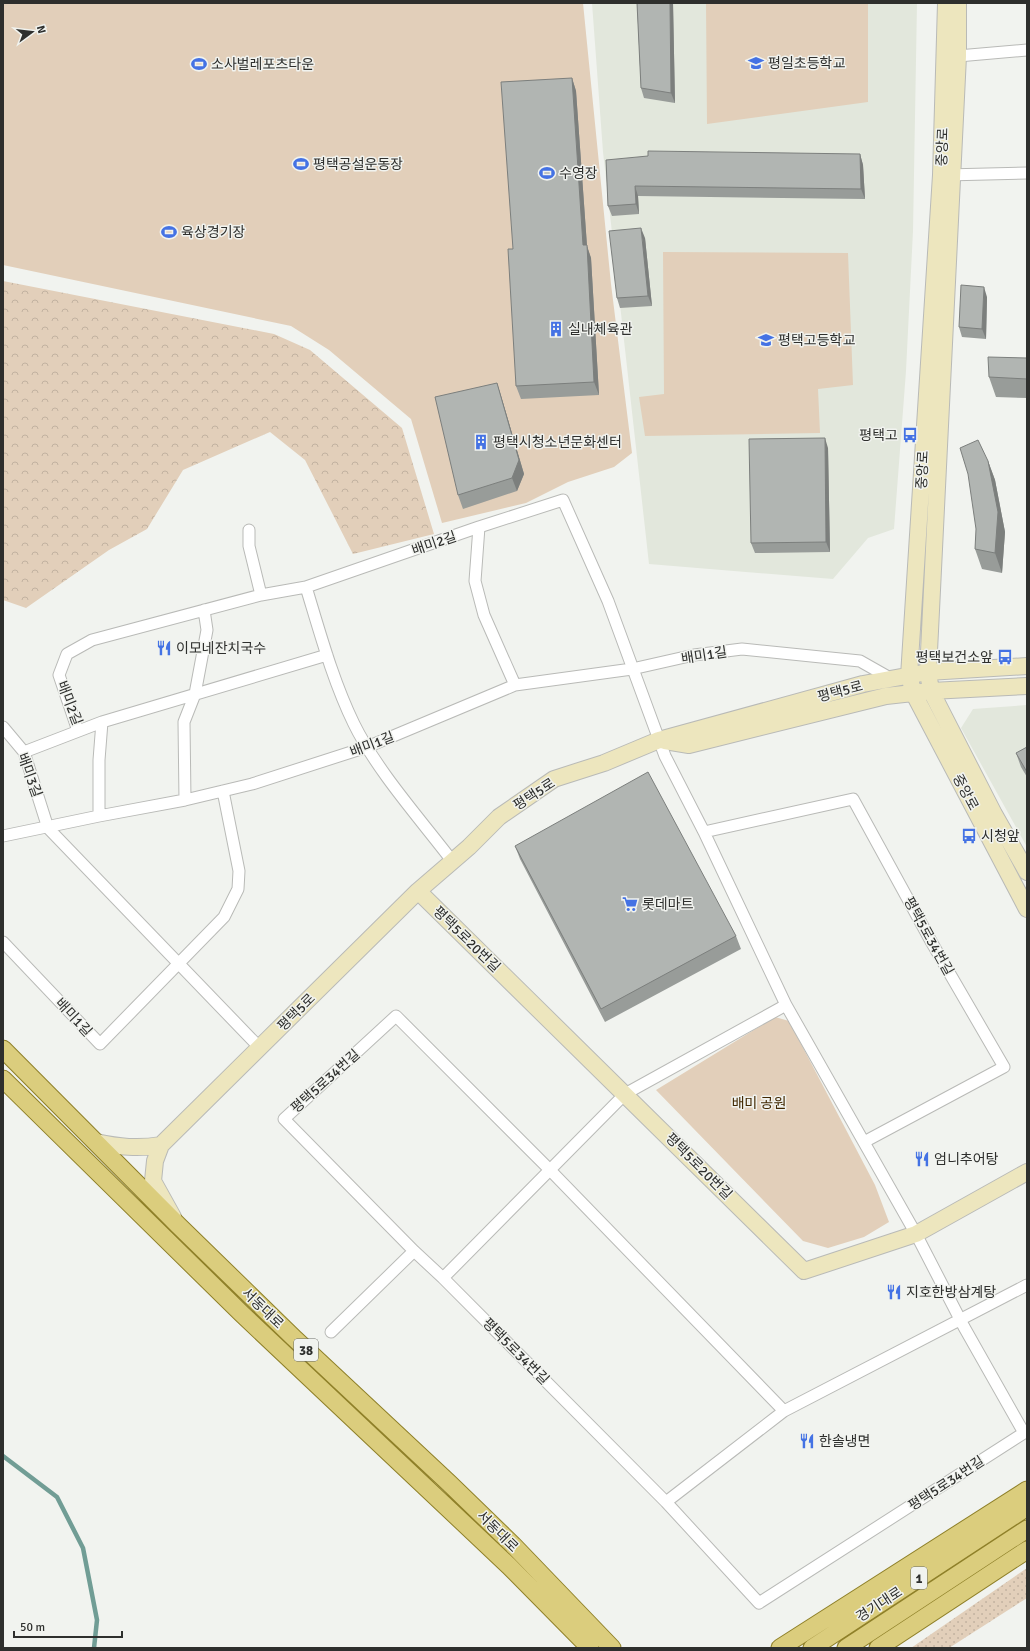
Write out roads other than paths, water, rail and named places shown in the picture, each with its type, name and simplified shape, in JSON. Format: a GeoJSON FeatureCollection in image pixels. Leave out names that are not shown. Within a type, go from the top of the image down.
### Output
{"type":"FeatureCollection","features":[{"type":"Feature","properties":{"kind":"main road","name":"서동대로"},"geometry":{"type":"LineString","coordinates":[[3,1049],[178,1225],[294,1338],[513,1545],[594,1641]]}},
{"type":"Feature","properties":{"kind":"main road","name":"서동대로"},"geometry":{"type":"LineString","coordinates":[[3,1079],[242,1314],[562,1618],[594,1641],[612,1648]]}},
{"type":"Feature","properties":{"kind":"main road"},"geometry":{"type":"LineString","coordinates":[[780,1648],[1027,1490]]}},
{"type":"Feature","properties":{"kind":"main road","name":"경기대로"},"geometry":{"type":"LineString","coordinates":[[812,1648],[1027,1507]]}},
{"type":"Feature","properties":{"kind":"main road","name":"경기대로"},"geometry":{"type":"LineString","coordinates":[[846,1648],[1027,1528]]}},
{"type":"Feature","properties":{"kind":"main road"},"geometry":{"type":"LineString","coordinates":[[878,1648],[1027,1550]]}},
{"type":"Feature","properties":{"kind":"main road"},"geometry":{"type":"LineString","coordinates":[[562,1618],[576,1648]]}},
{"type":"Feature","properties":{"kind":"main road"},"geometry":{"type":"LineString","coordinates":[[594,1641],[618,1648]]}},
{"type":"Feature","properties":{"kind":"street","name":"중앙로"},"geometry":{"type":"LineString","coordinates":[[946,3],[947,175],[928,672],[931,691],[994,814],[1027,872]]}},
{"type":"Feature","properties":{"kind":"street","name":"중앙로"},"geometry":{"type":"LineString","coordinates":[[958,3],[958,56],[947,175],[909,676],[914,694],[1027,909]]}},
{"type":"Feature","properties":{"kind":"street"},"geometry":{"type":"LineString","coordinates":[[958,56],[1027,50]]}},
{"type":"Feature","properties":{"kind":"street"},"geometry":{"type":"LineString","coordinates":[[947,175],[1027,173]]}},
{"type":"Feature","properties":{"kind":"street","name":"배미2길"},"geometry":{"type":"LineString","coordinates":[[327,655],[102,722],[78,731],[59,674],[67,654],[92,640],[261,595],[306,587],[479,527],[563,500]]}},
{"type":"Feature","properties":{"kind":"street","name":"평택5로34번길"},"geometry":{"type":"LineString","coordinates":[[563,500],[608,601],[659,740],[786,1005],[916,1234],[961,1320],[1025,1432],[758,1603],[666,1502],[284,1119],[396,1016],[549,1169],[784,1411]]}},
{"type":"Feature","properties":{"kind":"street"},"geometry":{"type":"LineString","coordinates":[[479,527],[475,581],[484,615],[515,685]]}},
{"type":"Feature","properties":{"kind":"street"},"geometry":{"type":"LineString","coordinates":[[249,530],[250,546],[261,595]]}},
{"type":"Feature","properties":{"kind":"street"},"geometry":{"type":"LineString","coordinates":[[306,587],[327,655],[354,724],[367,748],[452,862]]}},
{"type":"Feature","properties":{"kind":"street"},"geometry":{"type":"LineString","coordinates":[[185,800],[184,722],[195,694],[208,630],[204,610]]}},
{"type":"Feature","properties":{"kind":"street","name":"배미1길"},"geometry":{"type":"LineString","coordinates":[[3,836],[185,800],[223,791],[367,748],[515,685],[632,669],[694,655],[742,649],[860,661],[890,678]]}},
{"type":"Feature","properties":{"kind":"street","name":"평택5로"},"geometry":{"type":"LineString","coordinates":[[161,1145],[418,891],[452,862],[499,817],[554,779],[604,763],[659,740],[890,678],[928,672],[1027,666]]}},
{"type":"Feature","properties":{"kind":"street"},"geometry":{"type":"LineString","coordinates":[[659,740],[689,745],[886,696],[931,691],[1027,686]]}},
{"type":"Feature","properties":{"kind":"street"},"geometry":{"type":"LineString","coordinates":[[99,816],[99,760],[102,722]]}},
{"type":"Feature","properties":{"kind":"street","name":"배미3길"},"geometry":{"type":"LineString","coordinates":[[3,727],[24,752],[48,828]]}},
{"type":"Feature","properties":{"kind":"street"},"geometry":{"type":"LineString","coordinates":[[24,752],[78,731]]}},
{"type":"Feature","properties":{"kind":"street","name":"배미1길"},"geometry":{"type":"LineString","coordinates":[[3,942],[100,1044],[224,917],[238,889],[239,871],[223,791]]}},
{"type":"Feature","properties":{"kind":"street","name":"평택5로34번길"},"geometry":{"type":"LineString","coordinates":[[704,832],[853,799],[932,943],[1004,1067],[864,1142]]}},
{"type":"Feature","properties":{"kind":"street"},"geometry":{"type":"LineString","coordinates":[[48,828],[260,1048]]}},
{"type":"Feature","properties":{"kind":"street","name":"평택5로20번길"},"geometry":{"type":"LineString","coordinates":[[418,891],[804,1271],[916,1234],[1027,1172]]}},
{"type":"Feature","properties":{"kind":"street"},"geometry":{"type":"LineString","coordinates":[[443,1278],[549,1169],[625,1094],[786,1005]]}},
{"type":"Feature","properties":{"kind":"street"},"geometry":{"type":"LineString","coordinates":[[96,1142],[116,1146],[141,1148],[161,1145],[155,1161],[153,1181],[178,1225]]}},
{"type":"Feature","properties":{"kind":"street"},"geometry":{"type":"LineString","coordinates":[[331,1332],[414,1251]]}},
{"type":"Feature","properties":{"kind":"street"},"geometry":{"type":"LineString","coordinates":[[666,1502],[784,1411],[1027,1285]]}},
{"type":"Feature","properties":{"kind":"waterway"},"geometry":{"type":"LineString","coordinates":[[3,1456],[57,1497],[83,1548],[97,1620],[94,1648]]}},
{"type":"Feature","properties":{"kind":"place","name":"평일초등학교"},"geometry":{"type":"Point","coordinates":[756,63]}},
{"type":"Feature","properties":{"kind":"place","name":"소사벌레포츠타운"},"geometry":{"type":"Point","coordinates":[199,64]}},
{"type":"Feature","properties":{"kind":"place","name":"평택공설운동장"},"geometry":{"type":"Point","coordinates":[301,164]}},
{"type":"Feature","properties":{"kind":"place","name":"수영장"},"geometry":{"type":"Point","coordinates":[547,173]}},
{"type":"Feature","properties":{"kind":"place","name":"육상경기장"},"geometry":{"type":"Point","coordinates":[169,232]}},
{"type":"Feature","properties":{"kind":"place","name":"실내체육관"},"geometry":{"type":"Point","coordinates":[556,329]}},
{"type":"Feature","properties":{"kind":"place","name":"평택고등학교"},"geometry":{"type":"Point","coordinates":[766,340]}},
{"type":"Feature","properties":{"kind":"place","name":"평택고"},"geometry":{"type":"Point","coordinates":[910,435]}},
{"type":"Feature","properties":{"kind":"place","name":"평택시청소년문화센터"},"geometry":{"type":"Point","coordinates":[481,442]}},
{"type":"Feature","properties":{"kind":"place","name":"이모네잔치국수"},"geometry":{"type":"Point","coordinates":[164,648]}},
{"type":"Feature","properties":{"kind":"place","name":"평택보건소앞"},"geometry":{"type":"Point","coordinates":[1005,657]}},
{"type":"Feature","properties":{"kind":"place","name":"시청앞"},"geometry":{"type":"Point","coordinates":[969,836]}},
{"type":"Feature","properties":{"kind":"place","name":"롯데마트"},"geometry":{"type":"Point","coordinates":[630,904]}},
{"type":"Feature","properties":{"kind":"place","name":"엄니추어탕"},"geometry":{"type":"Point","coordinates":[922,1159]}},
{"type":"Feature","properties":{"kind":"place","name":"지호한방삼계탕"},"geometry":{"type":"Point","coordinates":[894,1292]}},
{"type":"Feature","properties":{"kind":"place","name":"한솔냉면"},"geometry":{"type":"Point","coordinates":[807,1441]}},
{"type":"Feature","properties":{"kind":"park label","name":"배미 공원"},"geometry":{"type":"Point","coordinates":[759,1103]}}]}
